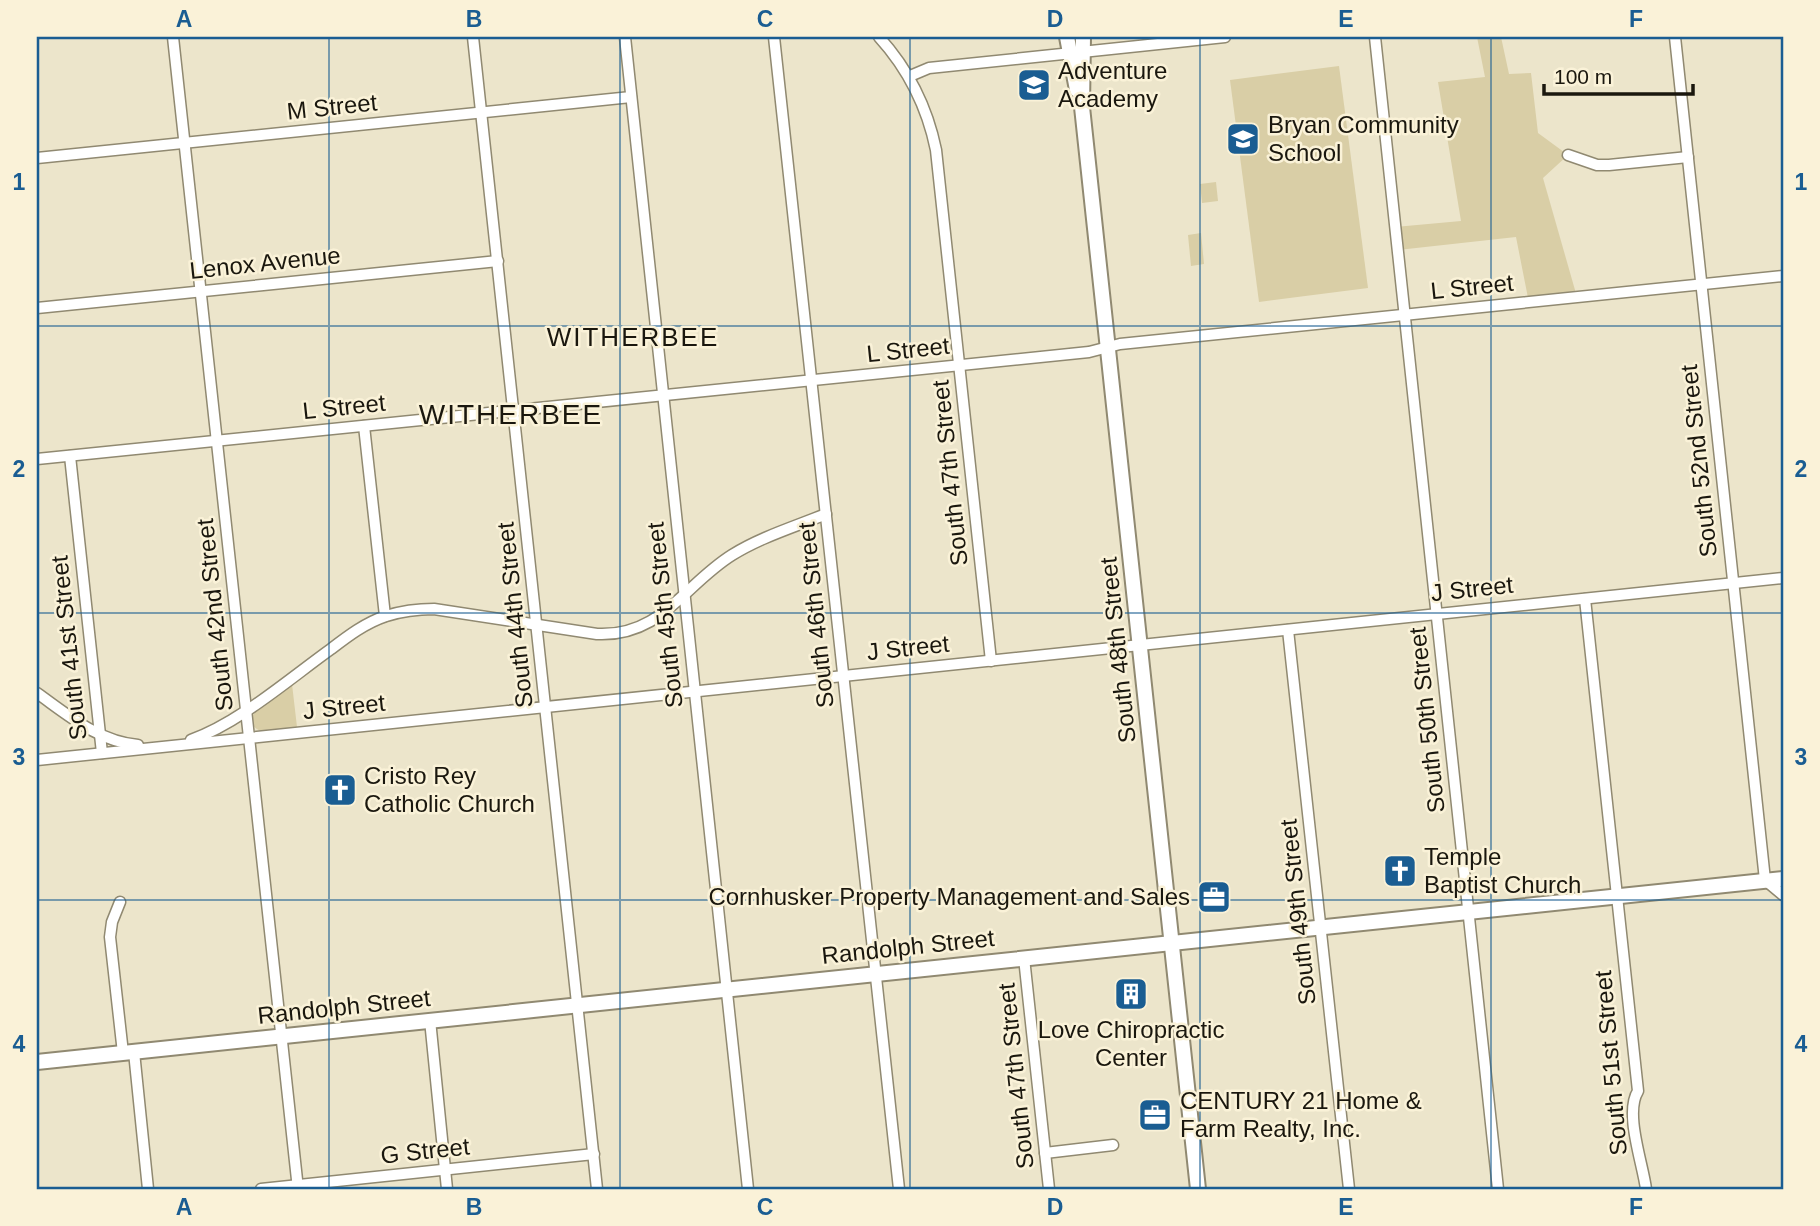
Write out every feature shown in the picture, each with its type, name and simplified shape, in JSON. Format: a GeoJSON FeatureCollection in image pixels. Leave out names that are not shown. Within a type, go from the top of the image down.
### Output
{"type":"FeatureCollection","features":[{"type":"Feature","properties":{"kind":"main road","name":"South 48th Street"},"geometry":{"type":"LineString","coordinates":[[1067,37],[1078,47],[1082,107],[1198,1189]]}},
{"type":"Feature","properties":{"kind":"main road","name":"Randolph Street"},"geometry":{"type":"LineString","coordinates":[[37,1062],[1783,878]]}},
{"type":"Feature","properties":{"kind":"street","name":"South 42nd Street"},"geometry":{"type":"LineString","coordinates":[[173,37],[298,1187]]}},
{"type":"Feature","properties":{"kind":"street","name":"South 44th Street"},"geometry":{"type":"LineString","coordinates":[[473,37],[597,1189]]}},
{"type":"Feature","properties":{"kind":"street","name":"South 45th Street"},"geometry":{"type":"LineString","coordinates":[[625,37],[748,1189]]}},
{"type":"Feature","properties":{"kind":"street","name":"South 46th Street"},"geometry":{"type":"LineString","coordinates":[[774,37],[899,1189]]}},
{"type":"Feature","properties":{"kind":"street"},"geometry":{"type":"LineString","coordinates":[[879,37],[910,76],[929,68],[1078,47],[1225,37]]}},
{"type":"Feature","properties":{"kind":"street","name":"South 50th Street"},"geometry":{"type":"LineString","coordinates":[[1375,37],[1498,1189]]}},
{"type":"Feature","properties":{"kind":"street","name":"South 52nd Street"},"geometry":{"type":"LineString","coordinates":[[1675,37],[1765,880]]}},
{"type":"Feature","properties":{"kind":"street","name":"South 47th Street"},"geometry":{"type":"LineString","coordinates":[[910,76],[926,113],[936,150],[991,661]]}},
{"type":"Feature","properties":{"kind":"street","name":"M Street"},"geometry":{"type":"LineString","coordinates":[[37,158],[631,97]]}},
{"type":"Feature","properties":{"kind":"street"},"geometry":{"type":"LineString","coordinates":[[1568,155],[1597,165],[1688,157]]}},
{"type":"Feature","properties":{"kind":"street","name":"Lenox Avenue"},"geometry":{"type":"LineString","coordinates":[[37,308],[498,261]]}},
{"type":"Feature","properties":{"kind":"street","name":"L Street"},"geometry":{"type":"LineString","coordinates":[[37,459],[959,366],[1089,352],[1108,347],[1783,276]]}},
{"type":"Feature","properties":{"kind":"street"},"geometry":{"type":"LineString","coordinates":[[364,426],[385,616]]}},
{"type":"Feature","properties":{"kind":"street","name":"South 41st Street"},"geometry":{"type":"LineString","coordinates":[[70,456],[102,753]]}},
{"type":"Feature","properties":{"kind":"street"},"geometry":{"type":"LineString","coordinates":[[37,692],[100,734],[126,744],[174,745],[209,733],[355,631],[385,616],[404,611],[434,609],[597,634],[623,632],[644,626],[670,609],[715,567],[746,547],[826,514]]}},
{"type":"Feature","properties":{"kind":"street","name":"J Street"},"geometry":{"type":"LineString","coordinates":[[37,760],[1783,578]]}},
{"type":"Feature","properties":{"kind":"street","name":"South 51st Street"},"geometry":{"type":"LineString","coordinates":[[1585,599],[1638,1091],[1634,1103],[1636,1136],[1646,1189]]}},
{"type":"Feature","properties":{"kind":"street","name":"South 49th Street"},"geometry":{"type":"LineString","coordinates":[[1288,630],[1349,1189]]}},
{"type":"Feature","properties":{"kind":"street"},"geometry":{"type":"LineString","coordinates":[[1765,880],[1783,895]]}},
{"type":"Feature","properties":{"kind":"street"},"geometry":{"type":"LineString","coordinates":[[120,902],[112,922],[110,937],[148,1189]]}},
{"type":"Feature","properties":{"kind":"street","name":"South 47th Street"},"geometry":{"type":"LineString","coordinates":[[1024,958],[1049,1189]]}},
{"type":"Feature","properties":{"kind":"street"},"geometry":{"type":"LineString","coordinates":[[429,1020],[447,1189]]}},
{"type":"Feature","properties":{"kind":"street"},"geometry":{"type":"LineString","coordinates":[[1045,1153],[1113,1145]]}},
{"type":"Feature","properties":{"kind":"street","name":"G Street"},"geometry":{"type":"LineString","coordinates":[[261,1189],[594,1154]]}},
{"type":"Feature","properties":{"kind":"shaded area"},"geometry":{"type":"Polygon","coordinates":[[[1477,37],[1501,37],[1509,74],[1531,73],[1538,133],[1568,155],[1543,178],[1577,297],[1529,303],[1516,237],[1398,250],[1395,227],[1461,221],[1438,82],[1485,77],[1477,37]]]}},
{"type":"Feature","properties":{"kind":"shaded area"},"geometry":{"type":"Polygon","coordinates":[[[1339,66],[1368,288],[1259,302],[1230,80],[1339,66]]]}},
{"type":"Feature","properties":{"kind":"shaded area"},"geometry":{"type":"Polygon","coordinates":[[[1216,182],[1218,201],[1202,203],[1200,184],[1216,182]]]}},
{"type":"Feature","properties":{"kind":"shaded area"},"geometry":{"type":"Polygon","coordinates":[[[1201,233],[1204,264],[1191,266],[1188,235],[1201,233]]]}},
{"type":"Feature","properties":{"kind":"shaded area"},"geometry":{"type":"Polygon","coordinates":[[[292,684],[297,727],[261,731],[253,726],[252,719],[261,705],[292,684]]]}},
{"type":"Feature","properties":{"kind":"place","name":"Adventure Academy"},"geometry":{"type":"Point","coordinates":[1034,85]}},
{"type":"Feature","properties":{"kind":"place","name":"Bryan Community School"},"geometry":{"type":"Point","coordinates":[1243,139]}},
{"type":"Feature","properties":{"kind":"place","name":"Cristo Rey Catholic Church"},"geometry":{"type":"Point","coordinates":[340,790]}},
{"type":"Feature","properties":{"kind":"place","name":"Temple Baptist Church"},"geometry":{"type":"Point","coordinates":[1400,871]}},
{"type":"Feature","properties":{"kind":"place","name":"Cornhusker Property Management and Sales"},"geometry":{"type":"Point","coordinates":[1214,897]}},
{"type":"Feature","properties":{"kind":"place","name":"Love Chiropractic Center"},"geometry":{"type":"Point","coordinates":[1131,994]}},
{"type":"Feature","properties":{"kind":"place","name":"CENTURY 21 Home & Farm Realty, Inc."},"geometry":{"type":"Point","coordinates":[1155,1115]}},
{"type":"Feature","properties":{"kind":"district","name":"WITHERBEE"},"geometry":{"type":"Point","coordinates":[633,337]}},
{"type":"Feature","properties":{"kind":"district","name":"WITHERBEE"},"geometry":{"type":"Point","coordinates":[511,414]}}]}
